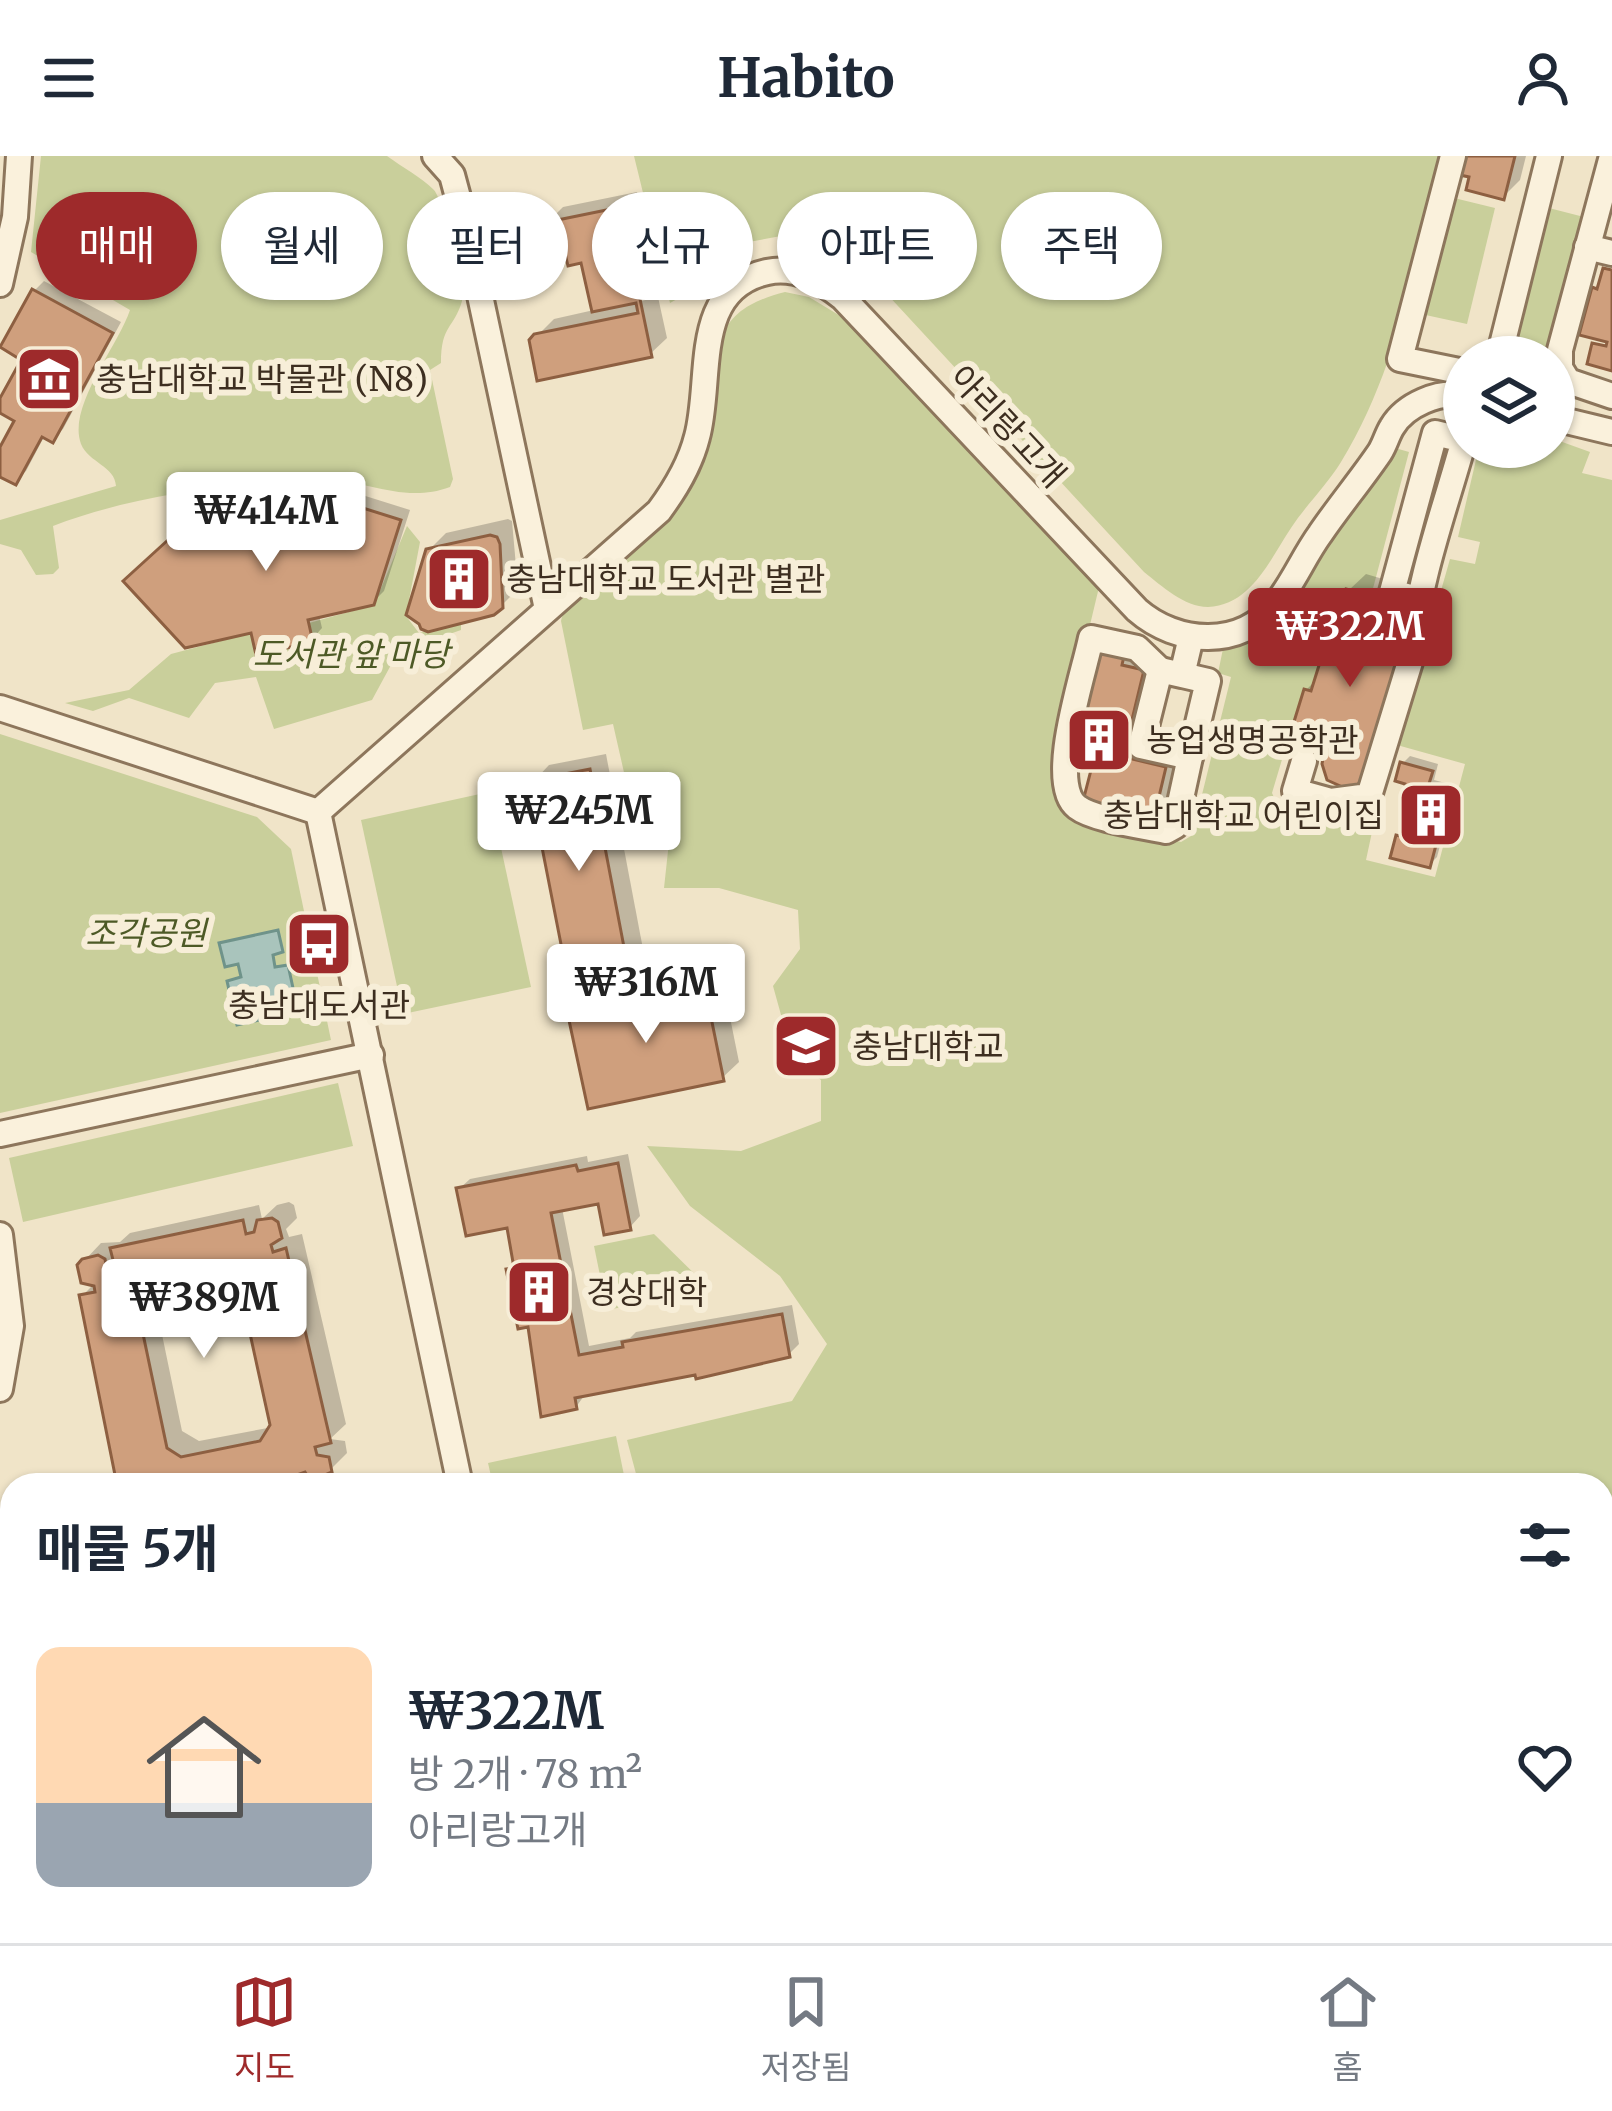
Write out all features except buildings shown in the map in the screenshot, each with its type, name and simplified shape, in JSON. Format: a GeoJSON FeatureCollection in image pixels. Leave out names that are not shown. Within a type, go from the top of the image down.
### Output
{"type":"FeatureCollection","features":[{"type":"Feature","properties":{"kind":"street"},"geometry":{"type":"LineString","coordinates":[[0,284],[15,217],[19,156]]}},
{"type":"Feature","properties":{"kind":"street"},"geometry":{"type":"LineString","coordinates":[[435,156],[452,175],[463,216],[547,609]]}},
{"type":"Feature","properties":{"kind":"street"},"geometry":{"type":"LineString","coordinates":[[1443,368],[1400,359],[1453,156]]}},
{"type":"Feature","properties":{"kind":"street"},"geometry":{"type":"LineString","coordinates":[[1504,336],[1549,156]]}},
{"type":"Feature","properties":{"kind":"street"},"geometry":{"type":"LineString","coordinates":[[1566,336],[1600,250],[1599,204],[1612,156]]}},
{"type":"Feature","properties":{"kind":"street"},"geometry":{"type":"LineString","coordinates":[[1571,196],[1599,204]]}},
{"type":"Feature","properties":{"kind":"street","name":"아리랑고개"},"geometry":{"type":"LineString","coordinates":[[318,812],[624,544],[671,495],[701,422],[710,332],[723,298],[738,284],[763,273],[797,272],[832,290],[1137,610],[1156,624],[1191,638]]}},
{"type":"Feature","properties":{"kind":"street"},"geometry":{"type":"LineString","coordinates":[[1575,383],[1612,396]]}},
{"type":"Feature","properties":{"kind":"street"},"geometry":{"type":"LineString","coordinates":[[1190,757],[1142,746],[1171,672],[1191,638],[1238,632],[1272,609],[1396,422],[1410,409],[1443,397]]}},
{"type":"Feature","properties":{"kind":"street"},"geometry":{"type":"LineString","coordinates":[[1575,423],[1612,432]]}},
{"type":"Feature","properties":{"kind":"street"},"geometry":{"type":"LineString","coordinates":[[1304,761],[1295,791],[1331,801],[1369,796],[1413,652],[1412,634],[1422,600],[1464,440],[1435,433],[1392,592],[1422,600]]}},
{"type":"Feature","properties":{"kind":"street"},"geometry":{"type":"LineString","coordinates":[[1091,638],[1137,648],[1171,672],[1208,681],[1175,826],[1166,831],[1080,811],[1069,800],[1062,769],[1091,638]]}},
{"type":"Feature","properties":{"kind":"street"},"geometry":{"type":"LineString","coordinates":[[0,708],[318,812],[458,1473]]}},
{"type":"Feature","properties":{"kind":"street"},"geometry":{"type":"LineString","coordinates":[[0,1134],[371,1055]]}},
{"type":"Feature","properties":{"kind":"street"},"geometry":{"type":"LineString","coordinates":[[0,1235],[11,1326],[0,1389]]}},
{"type":"Feature","properties":{"kind":"green space"},"geometry":{"type":"Polygon","coordinates":[[[41,156],[387,156],[429,185],[435,192],[407,192],[407,300],[462,300],[443,341],[441,363],[430,370],[453,479],[450,487],[417,493],[339,481],[290,481],[150,499],[53,526],[59,568],[53,574],[36,575],[21,550],[0,544],[0,520],[116,486],[111,474],[81,444],[79,429],[87,395],[130,310],[113,300],[197,300],[197,192],[37,192],[41,156]]]}},
{"type":"Feature","properties":{"kind":"green space"},"geometry":{"type":"Polygon","coordinates":[[[634,156],[1442,156],[1403,313],[1361,426],[1258,578],[1237,598],[1208,607],[1182,600],[1144,572],[892,300],[977,300],[977,192],[777,192],[777,237],[753,241],[753,192],[643,192],[634,156]]]}},
{"type":"Feature","properties":{"kind":"green space"},"geometry":{"type":"Polygon","coordinates":[[[1450,197],[1495,208],[1467,324],[1421,314],[1450,197]]]}},
{"type":"Feature","properties":{"kind":"green space"},"geometry":{"type":"Polygon","coordinates":[[[36,204],[36,255],[31,252],[36,204]]]}},
{"type":"Feature","properties":{"kind":"green space"},"geometry":{"type":"Polygon","coordinates":[[[1545,207],[1584,217],[1553,336],[1512,336],[1545,207]]]}},
{"type":"Feature","properties":{"kind":"green space"},"geometry":{"type":"Polygon","coordinates":[[[777,294],[777,300],[814,300],[847,320],[1100,583],[1053,780],[1060,802],[1073,814],[1181,842],[1191,836],[1195,823],[1231,677],[1218,673],[1224,644],[1322,544],[1395,448],[1409,452],[1371,596],[1346,589],[1325,661],[1320,660],[1311,691],[1303,689],[1272,793],[1277,804],[1372,832],[1366,860],[1435,877],[1465,764],[1397,745],[1450,559],[1475,564],[1480,542],[1458,537],[1474,468],[1575,468],[1575,447],[1590,452],[1582,473],[1612,480],[1612,1473],[636,1473],[627,1440],[792,1401],[827,1344],[780,1276],[690,1206],[647,1146],[741,1151],[821,1121],[821,1080],[793,1058],[773,986],[800,949],[798,910],[719,888],[664,888],[673,805],[628,790],[613,724],[583,730],[561,621],[582,590],[659,525],[689,491],[709,440],[721,339],[731,320],[777,294]]]}},
{"type":"Feature","properties":{"kind":"green space","name":"도서관 앞 마당"},"geometry":{"type":"Polygon","coordinates":[[[407,526],[420,542],[406,616],[419,633],[461,623],[461,630],[398,652],[372,700],[274,729],[256,677],[215,683],[189,718],[129,698],[93,711],[65,703],[129,690],[171,654],[251,633],[256,655],[312,642],[309,623],[374,605],[407,526]]]}},
{"type":"Feature","properties":{"kind":"green space","name":"조각공원"},"geometry":{"type":"Polygon","coordinates":[[[0,734],[257,817],[291,849],[331,1040],[0,1113],[0,734]]]}},
{"type":"Feature","properties":{"kind":"green space"},"geometry":{"type":"Polygon","coordinates":[[[489,792],[531,987],[403,1014],[361,820],[489,792]]]}},
{"type":"Feature","properties":{"kind":"green space"},"geometry":{"type":"Polygon","coordinates":[[[338,1083],[353,1146],[23,1222],[9,1158],[338,1083]]]}},
{"type":"Feature","properties":{"kind":"green space"},"geometry":{"type":"Polygon","coordinates":[[[654,1234],[711,1290],[607,1310],[594,1246],[654,1234]]]}},
{"type":"Feature","properties":{"kind":"green space"},"geometry":{"type":"Polygon","coordinates":[[[616,1436],[624,1473],[490,1473],[488,1463],[616,1436]]]}},
{"type":"Feature","properties":{"kind":"water"},"geometry":{"type":"Polygon","coordinates":[[[278,930],[283,952],[273,955],[275,967],[288,965],[298,1011],[237,1025],[227,981],[241,977],[238,964],[225,967],[219,943],[278,930]]]}},
{"type":"Feature","properties":{"kind":"place","name":"충남대학교 박물관 (N8)"},"geometry":{"type":"Point","coordinates":[49,379]}},
{"type":"Feature","properties":{"kind":"place","name":"충남대학교 도서관 별관"},"geometry":{"type":"Point","coordinates":[459,579]}},
{"type":"Feature","properties":{"kind":"place","name":"농업생명공학관"},"geometry":{"type":"Point","coordinates":[1099,740]}},
{"type":"Feature","properties":{"kind":"place","name":"충남대학교 어린이집"},"geometry":{"type":"Point","coordinates":[1431,815]}},
{"type":"Feature","properties":{"kind":"place","name":"충남대도서관"},"geometry":{"type":"Point","coordinates":[319,944]}},
{"type":"Feature","properties":{"kind":"place","name":"충남대학교"},"geometry":{"type":"Point","coordinates":[806,1046]}},
{"type":"Feature","properties":{"kind":"place","name":"경상대학"},"geometry":{"type":"Point","coordinates":[539,1292]}}]}
